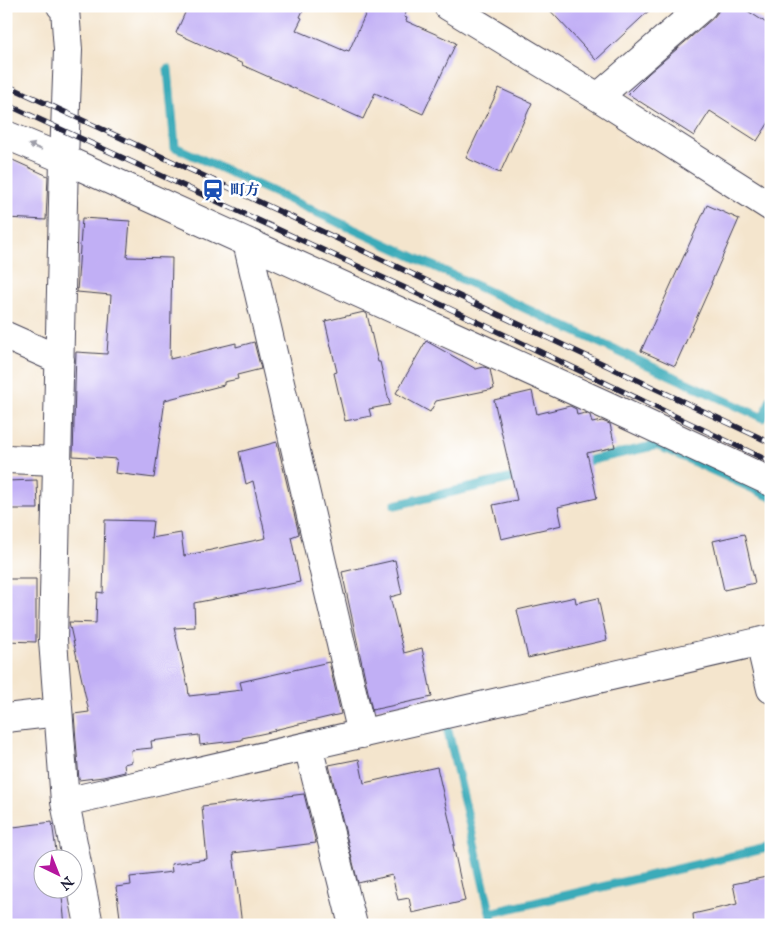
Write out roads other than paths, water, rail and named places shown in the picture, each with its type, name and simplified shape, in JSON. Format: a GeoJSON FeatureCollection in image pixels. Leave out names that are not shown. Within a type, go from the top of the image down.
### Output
{"type":"FeatureCollection","features":[{"type":"Feature","properties":{"kind":"street"},"geometry":{"type":"LineString","coordinates":[[598,97],[703,6]]}},
{"type":"Feature","properties":{"kind":"street"},"geometry":{"type":"LineString","coordinates":[[65,7],[68,50],[53,640],[66,802],[89,925]]}},
{"type":"Feature","properties":{"kind":"street"},"geometry":{"type":"LineString","coordinates":[[455,8],[771,207]]}},
{"type":"Feature","properties":{"kind":"street"},"geometry":{"type":"LineString","coordinates":[[6,135],[64,159],[247,242],[771,482]]}},
{"type":"Feature","properties":{"kind":"street"},"geometry":{"type":"LineString","coordinates":[[247,242],[362,734]]}},
{"type":"Feature","properties":{"kind":"street"},"geometry":{"type":"LineString","coordinates":[[6,336],[60,360]]}},
{"type":"Feature","properties":{"kind":"street"},"geometry":{"type":"LineString","coordinates":[[6,459],[57,460]]}},
{"type":"Feature","properties":{"kind":"street"},"geometry":{"type":"LineString","coordinates":[[66,802],[765,640],[771,689]]}},
{"type":"Feature","properties":{"kind":"street"},"geometry":{"type":"LineString","coordinates":[[6,718],[58,712]]}},
{"type":"Feature","properties":{"kind":"street"},"geometry":{"type":"LineString","coordinates":[[308,746],[353,925]]}},
{"type":"Feature","properties":{"kind":"waterway"},"geometry":{"type":"LineString","coordinates":[[168,69],[175,147],[763,418],[771,399]]}},
{"type":"Feature","properties":{"kind":"waterway"},"geometry":{"type":"LineString","coordinates":[[578,463],[657,445],[771,497]]}},
{"type":"Feature","properties":{"kind":"waterway"},"geometry":{"type":"LineString","coordinates":[[395,505],[522,476]]}},
{"type":"Feature","properties":{"kind":"waterway"},"geometry":{"type":"LineString","coordinates":[[448,731],[493,925]]}},
{"type":"Feature","properties":{"kind":"waterway"},"geometry":{"type":"LineString","coordinates":[[491,913],[771,847]]}},
{"type":"Feature","properties":{"kind":"railway"},"geometry":{"type":"LineString","coordinates":[[6,85],[217,182],[771,443]]}},
{"type":"Feature","properties":{"kind":"railway"},"geometry":{"type":"LineString","coordinates":[[6,104],[442,305],[771,462]]}},
{"type":"Feature","properties":{"kind":"place","name":"町方"},"geometry":{"type":"Point","coordinates":[213,190]}}]}
